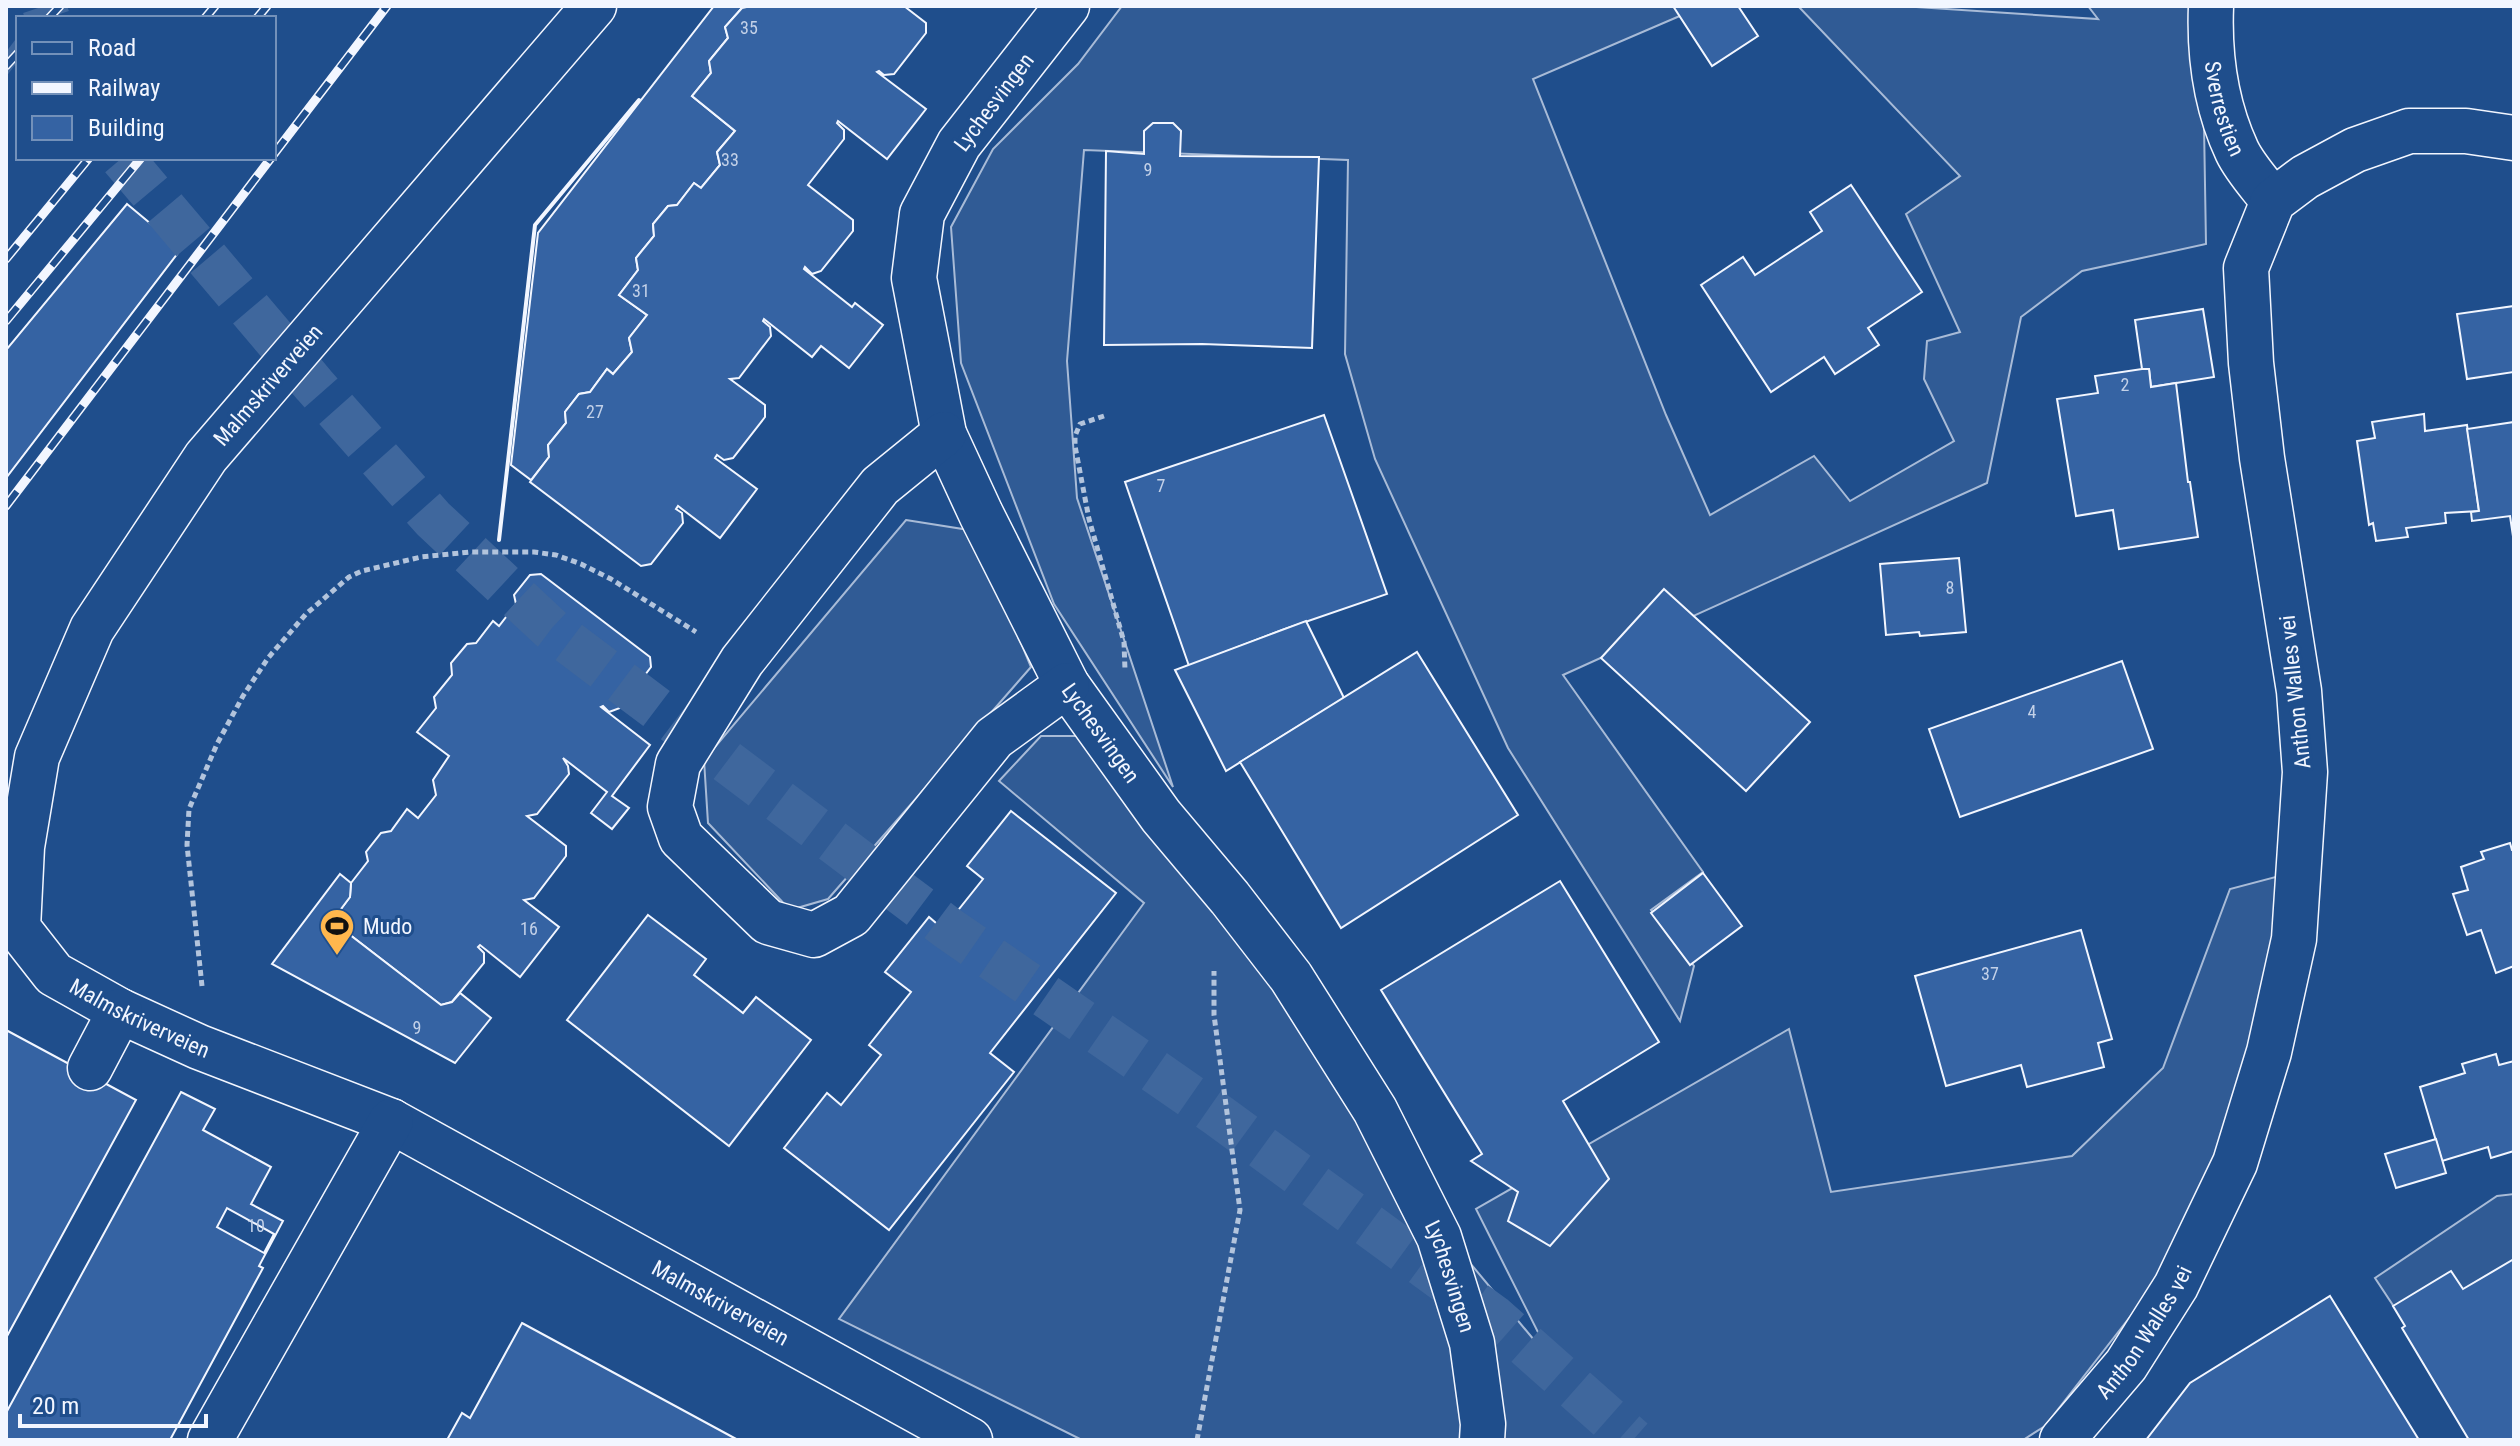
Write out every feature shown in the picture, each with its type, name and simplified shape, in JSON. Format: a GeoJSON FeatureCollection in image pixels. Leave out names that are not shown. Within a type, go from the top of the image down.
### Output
{"type":"FeatureCollection","features":[{"type":"Feature","properties":{"kind":"street","name":"Malmskriverveien"},"geometry":{"type":"LineString","coordinates":[[594,6],[206,457],[92,629],[37,757],[22,847],[18,928],[54,974],[120,1011],[199,1047],[391,1121],[970,1440]]}},
{"type":"Feature","properties":{"kind":"street","name":"Lychesvingen"},"geometry":{"type":"LineString","coordinates":[[1067,6],[959,144],[922,214],[914,278],[944,434],[1067,685],[1161,816],[1291,977],[1375,1110],[1439,1237],[1472,1343],[1483,1424],[1482,1440]]}},
{"type":"Feature","properties":{"kind":"street","name":"Sverrestien"},"geometry":{"type":"LineString","coordinates":[[2211,6],[2210,33],[2217,92],[2237,152],[2273,201]]}},
{"type":"Feature","properties":{"kind":"street"},"geometry":{"type":"LineString","coordinates":[[2273,201],[2305,177],[2355,150],[2409,131],[2466,131],[2514,138]]}},
{"type":"Feature","properties":{"kind":"street","name":"Anthon Walles vei"},"geometry":{"type":"LineString","coordinates":[[2062,1440],[2126,1365],[2176,1286],[2235,1163],[2269,1052],[2294,939],[2304,759],[2299,691],[2262,458],[2246,268],[2273,201]]}},
{"type":"Feature","properties":{"kind":"street"},"geometry":{"type":"LineString","coordinates":[[944,434],[880,486],[742,661],[678,764],[670,807],[681,838],[768,922],[814,935],[851,915],[994,738],[1067,685]]}},
{"type":"Feature","properties":{"kind":"street"},"geometry":{"type":"LineString","coordinates":[[90,1068],[120,1011]]}},
{"type":"Feature","properties":{"kind":"street"},"geometry":{"type":"LineString","coordinates":[[210,1440],[391,1121]]}},
{"type":"Feature","properties":{"kind":"path"},"geometry":{"type":"LineString","coordinates":[[1095,724],[1120,699],[1126,660],[1124,642],[1089,519],[1075,446],[1080,424],[1104,416]]}},
{"type":"Feature","properties":{"kind":"path"},"geometry":{"type":"LineString","coordinates":[[199,1047],[202,990],[187,845],[189,809],[217,744],[268,658],[306,614],[349,577],[421,557],[470,552],[556,555],[611,579],[742,661]]}},
{"type":"Feature","properties":{"kind":"path"},"geometry":{"type":"LineString","coordinates":[[1197,1440],[1240,1210],[1214,1015],[1215,950],[1230,898]]}},
{"type":"Feature","properties":{"kind":"shaded area"},"geometry":{"type":"Polygon","coordinates":[[[1122,6],[1703,6],[1533,79],[1666,415],[1710,515],[1814,456],[1850,501],[1954,441],[1924,379],[1927,341],[1960,332],[1906,214],[1960,176],[1798,6],[1901,6],[2098,19],[2088,6],[2202,6],[2206,244],[2082,271],[2021,317],[1987,483],[1563,675],[1703,872],[1651,910],[1694,966],[1680,1021],[1508,748],[1375,459],[1345,354],[1348,160],[1084,150],[1067,361],[1077,498],[1173,787],[1054,604],[961,363],[951,227],[993,149],[1078,64],[1122,6]]]}},
{"type":"Feature","properties":{"kind":"shaded area"},"geometry":{"type":"Polygon","coordinates":[[[906,520],[975,531],[1031,667],[828,899],[790,910],[708,823],[704,760],[906,520]]]}},
{"type":"Feature","properties":{"kind":"shaded area"},"geometry":{"type":"Polygon","coordinates":[[[1041,736],[1079,736],[1282,994],[1386,1162],[1554,1364],[1476,1209],[1789,1029],[1831,1192],[2072,1156],[2163,1068],[2230,889],[2283,875],[2256,1060],[2186,1245],[2045,1426],[2023,1440],[1082,1440],[839,1319],[1144,903],[999,781],[1041,736]]]}},
{"type":"Feature","properties":{"kind":"shaded area"},"geometry":{"type":"Polygon","coordinates":[[[2514,1194],[2514,1440],[2482,1440],[2375,1278],[2497,1196],[2514,1194]]]}},
{"type":"Feature","properties":{"kind":"building"},"geometry":{"type":"Polygon","coordinates":[[[714,6],[751,6],[742,8],[725,27],[728,38],[709,61],[711,73],[692,96],[735,131],[717,152],[720,165],[701,188],[694,183],[677,205],[668,206],[653,224],[654,236],[636,258],[638,270],[619,295],[647,315],[629,338],[632,352],[613,374],[607,369],[590,392],[579,394],[565,412],[566,423],[548,445],[549,457],[531,480],[511,465],[538,233],[714,6]]]}},
{"type":"Feature","properties":{"kind":"building"},"geometry":{"type":"Polygon","coordinates":[[[904,6],[926,23],[926,33],[894,74],[877,72],[926,109],[887,159],[838,121],[844,130],[844,139],[808,185],[853,220],[853,231],[821,271],[812,274],[804,269],[852,307],[855,303],[883,325],[849,368],[821,346],[812,357],[764,319],[770,327],[771,336],[739,378],[730,379],[765,405],[765,417],[733,458],[724,460],[717,455],[715,458],[757,489],[720,538],[678,506],[676,509],[682,513],[683,523],[651,564],[641,566],[530,482],[549,457],[548,445],[566,423],[565,412],[579,394],[590,392],[607,369],[613,374],[632,352],[629,338],[647,315],[619,295],[638,270],[636,258],[654,236],[653,224],[668,206],[677,205],[694,183],[701,188],[720,165],[717,152],[735,131],[692,96],[711,73],[709,61],[728,38],[725,27],[742,8],[904,6]]]}},
{"type":"Feature","properties":{"kind":"building"},"geometry":{"type":"Polygon","coordinates":[[[1673,6],[1738,6],[1758,36],[1712,66],[1673,6]]]}},
{"type":"Feature","properties":{"kind":"building"},"geometry":{"type":"Polygon","coordinates":[[[1153,123],[1173,123],[1181,131],[1180,156],[1319,157],[1312,348],[1202,344],[1104,345],[1106,151],[1144,154],[1144,131],[1153,123]]]}},
{"type":"Feature","properties":{"kind":"building"},"geometry":{"type":"Polygon","coordinates":[[[1851,185],[1922,292],[1868,328],[1879,345],[1835,374],[1824,357],[1771,392],[1701,285],[1743,257],[1755,275],[1822,231],[1810,212],[1851,185]]]}},
{"type":"Feature","properties":{"kind":"building"},"geometry":{"type":"Polygon","coordinates":[[[127,204],[181,249],[6,478],[6,350],[127,204]]]}},
{"type":"Feature","properties":{"kind":"building"},"geometry":{"type":"Polygon","coordinates":[[[2514,306],[2514,372],[2467,379],[2457,314],[2514,306]]]}},
{"type":"Feature","properties":{"kind":"building"},"geometry":{"type":"Polygon","coordinates":[[[2203,309],[2214,377],[2151,387],[2149,369],[2142,369],[2135,320],[2203,309]]]}},
{"type":"Feature","properties":{"kind":"building"},"geometry":{"type":"Polygon","coordinates":[[[2149,369],[2151,387],[2176,383],[2198,537],[2119,549],[2113,510],[2076,516],[2057,399],[2098,393],[2095,376],[2149,369]]]}},
{"type":"Feature","properties":{"kind":"building"},"geometry":{"type":"Polygon","coordinates":[[[2424,414],[2425,431],[2467,425],[2479,511],[2445,513],[2446,523],[2406,528],[2408,537],[2376,541],[2373,523],[2369,525],[2357,441],[2375,438],[2372,422],[2424,414]]]}},
{"type":"Feature","properties":{"kind":"building"},"geometry":{"type":"Polygon","coordinates":[[[1324,415],[1387,594],[1189,666],[1125,482],[1324,415]]]}},
{"type":"Feature","properties":{"kind":"building"},"geometry":{"type":"Polygon","coordinates":[[[2514,422],[2514,543],[2510,516],[2472,521],[2471,512],[2479,511],[2467,429],[2514,422]]]}},
{"type":"Feature","properties":{"kind":"building"},"geometry":{"type":"Polygon","coordinates":[[[1959,558],[1966,632],[1886,635],[1880,564],[1959,558]]]}},
{"type":"Feature","properties":{"kind":"building"},"geometry":{"type":"Polygon","coordinates":[[[541,574],[650,657],[651,667],[620,708],[609,712],[601,707],[650,745],[612,796],[629,808],[612,829],[591,813],[607,792],[563,758],[569,774],[537,814],[527,816],[566,846],[566,856],[534,898],[524,900],[559,927],[520,977],[480,945],[484,963],[452,1002],[441,1005],[332,921],[350,897],[351,883],[368,861],[366,852],[381,833],[391,831],[407,809],[418,818],[436,795],[433,780],[449,756],[417,732],[436,708],[434,697],[452,675],[451,663],[467,644],[476,643],[493,621],[499,626],[516,604],[514,595],[530,575],[541,574]]]}},
{"type":"Feature","properties":{"kind":"building"},"geometry":{"type":"Polygon","coordinates":[[[1664,589],[1810,722],[1746,791],[1601,658],[1664,589]]]}},
{"type":"Feature","properties":{"kind":"building"},"geometry":{"type":"Polygon","coordinates":[[[1306,621],[1344,698],[1226,771],[1175,670],[1306,621]]]}},
{"type":"Feature","properties":{"kind":"building"},"geometry":{"type":"Polygon","coordinates":[[[1417,652],[1518,815],[1341,928],[1240,762],[1417,652]]]}},
{"type":"Feature","properties":{"kind":"building"},"geometry":{"type":"Polygon","coordinates":[[[2122,661],[2153,749],[1960,817],[1929,729],[2122,661]]]}},
{"type":"Feature","properties":{"kind":"building"},"geometry":{"type":"Polygon","coordinates":[[[1011,811],[1116,893],[990,1053],[1014,1072],[889,1230],[784,1148],[827,1093],[841,1105],[881,1055],[869,1045],[911,992],[885,972],[929,917],[943,929],[983,879],[967,866],[1011,811]]]}},
{"type":"Feature","properties":{"kind":"building"},"geometry":{"type":"Polygon","coordinates":[[[2510,843],[2514,850],[2514,966],[2496,973],[2481,930],[2467,935],[2453,894],[2468,890],[2461,867],[2484,859],[2481,852],[2510,843]]]}},
{"type":"Feature","properties":{"kind":"building"},"geometry":{"type":"Polygon","coordinates":[[[1703,873],[1742,926],[1690,965],[1651,913],[1703,873]]]}},
{"type":"Feature","properties":{"kind":"building"},"geometry":{"type":"Polygon","coordinates":[[[340,874],[351,883],[350,897],[332,921],[441,1005],[452,1002],[460,993],[491,1018],[455,1063],[272,964],[340,874]]]}},
{"type":"Feature","properties":{"kind":"building"},"geometry":{"type":"Polygon","coordinates":[[[1560,881],[1659,1042],[1563,1101],[1609,1179],[1550,1246],[1508,1221],[1518,1192],[1471,1161],[1482,1154],[1381,990],[1560,881]]]}},
{"type":"Feature","properties":{"kind":"building"},"geometry":{"type":"Polygon","coordinates":[[[648,915],[706,959],[694,975],[743,1013],[756,997],[811,1040],[729,1146],[567,1020],[648,915]]]}},
{"type":"Feature","properties":{"kind":"building"},"geometry":{"type":"Polygon","coordinates":[[[2081,930],[2112,1039],[2098,1043],[2104,1067],[2027,1087],[2021,1065],[1946,1086],[1915,976],[2081,930]]]}},
{"type":"Feature","properties":{"kind":"building"},"geometry":{"type":"Polygon","coordinates":[[[6,1030],[136,1100],[6,1338],[6,1030]]]}},
{"type":"Feature","properties":{"kind":"building"},"geometry":{"type":"Polygon","coordinates":[[[2496,1054],[2499,1065],[2514,1061],[2514,1151],[2491,1158],[2488,1147],[2442,1161],[2420,1087],[2465,1073],[2462,1064],[2496,1054]]]}},
{"type":"Feature","properties":{"kind":"building"},"geometry":{"type":"Polygon","coordinates":[[[181,1092],[215,1109],[203,1130],[271,1167],[251,1204],[283,1221],[259,1266],[263,1268],[170,1440],[6,1440],[6,1413],[181,1092]],[[227,1208],[217,1227],[264,1253],[274,1234],[227,1208]]]}},
{"type":"Feature","properties":{"kind":"building"},"geometry":{"type":"Polygon","coordinates":[[[2436,1139],[2446,1173],[2396,1188],[2385,1154],[2436,1139]]]}},
{"type":"Feature","properties":{"kind":"building"},"geometry":{"type":"Polygon","coordinates":[[[2514,1259],[2514,1440],[2469,1440],[2402,1328],[2405,1326],[2393,1306],[2451,1271],[2463,1289],[2514,1259]]]}},
{"type":"Feature","properties":{"kind":"building"},"geometry":{"type":"Polygon","coordinates":[[[2330,1296],[2419,1440],[2146,1440],[2190,1383],[2330,1296]]]}},
{"type":"Feature","properties":{"kind":"building"},"geometry":{"type":"Polygon","coordinates":[[[522,1323],[738,1440],[447,1440],[462,1413],[470,1418],[522,1323]]]}},
{"type":"Feature","properties":{"kind":"tunnel"},"geometry":{"type":"LineString","coordinates":[[44,6],[47,16]]}},
{"type":"Feature","properties":{"kind":"tunnel"},"geometry":{"type":"LineString","coordinates":[[6,52],[16,60]]}},
{"type":"Feature","properties":{"kind":"tunnel"},"geometry":{"type":"LineString","coordinates":[[124,160],[314,385],[433,519],[551,629],[949,929],[1219,1116],[1494,1317],[1633,1440]]}},
{"type":"Feature","properties":{"kind":"railway"},"geometry":{"type":"LineString","coordinates":[[51,16],[60,6]]}},
{"type":"Feature","properties":{"kind":"railway"},"geometry":{"type":"LineString","coordinates":[[207,16],[215,6]]}},
{"type":"Feature","properties":{"kind":"railway"},"geometry":{"type":"LineString","coordinates":[[259,16],[267,6]]}},
{"type":"Feature","properties":{"kind":"railway"},"geometry":{"type":"LineString","coordinates":[[276,151],[387,6]]}},
{"type":"Feature","properties":{"kind":"railway"},"geometry":{"type":"LineString","coordinates":[[6,66],[16,55]]}},
{"type":"Feature","properties":{"kind":"railway"},"geometry":{"type":"LineString","coordinates":[[6,259],[87,160]]}},
{"type":"Feature","properties":{"kind":"railway"},"geometry":{"type":"LineString","coordinates":[[6,321],[139,160]]}},
{"type":"Feature","properties":{"kind":"railway"},"geometry":{"type":"LineString","coordinates":[[6,506],[269,160]]}},
{"type":"Feature","properties":{"kind":"wall"},"geometry":{"type":"LineString","coordinates":[[499,540],[535,225],[639,100]]}},
{"type":"Feature","properties":{"kind":"place","name":"Mudo"},"geometry":{"type":"Point","coordinates":[337,957]}}]}
